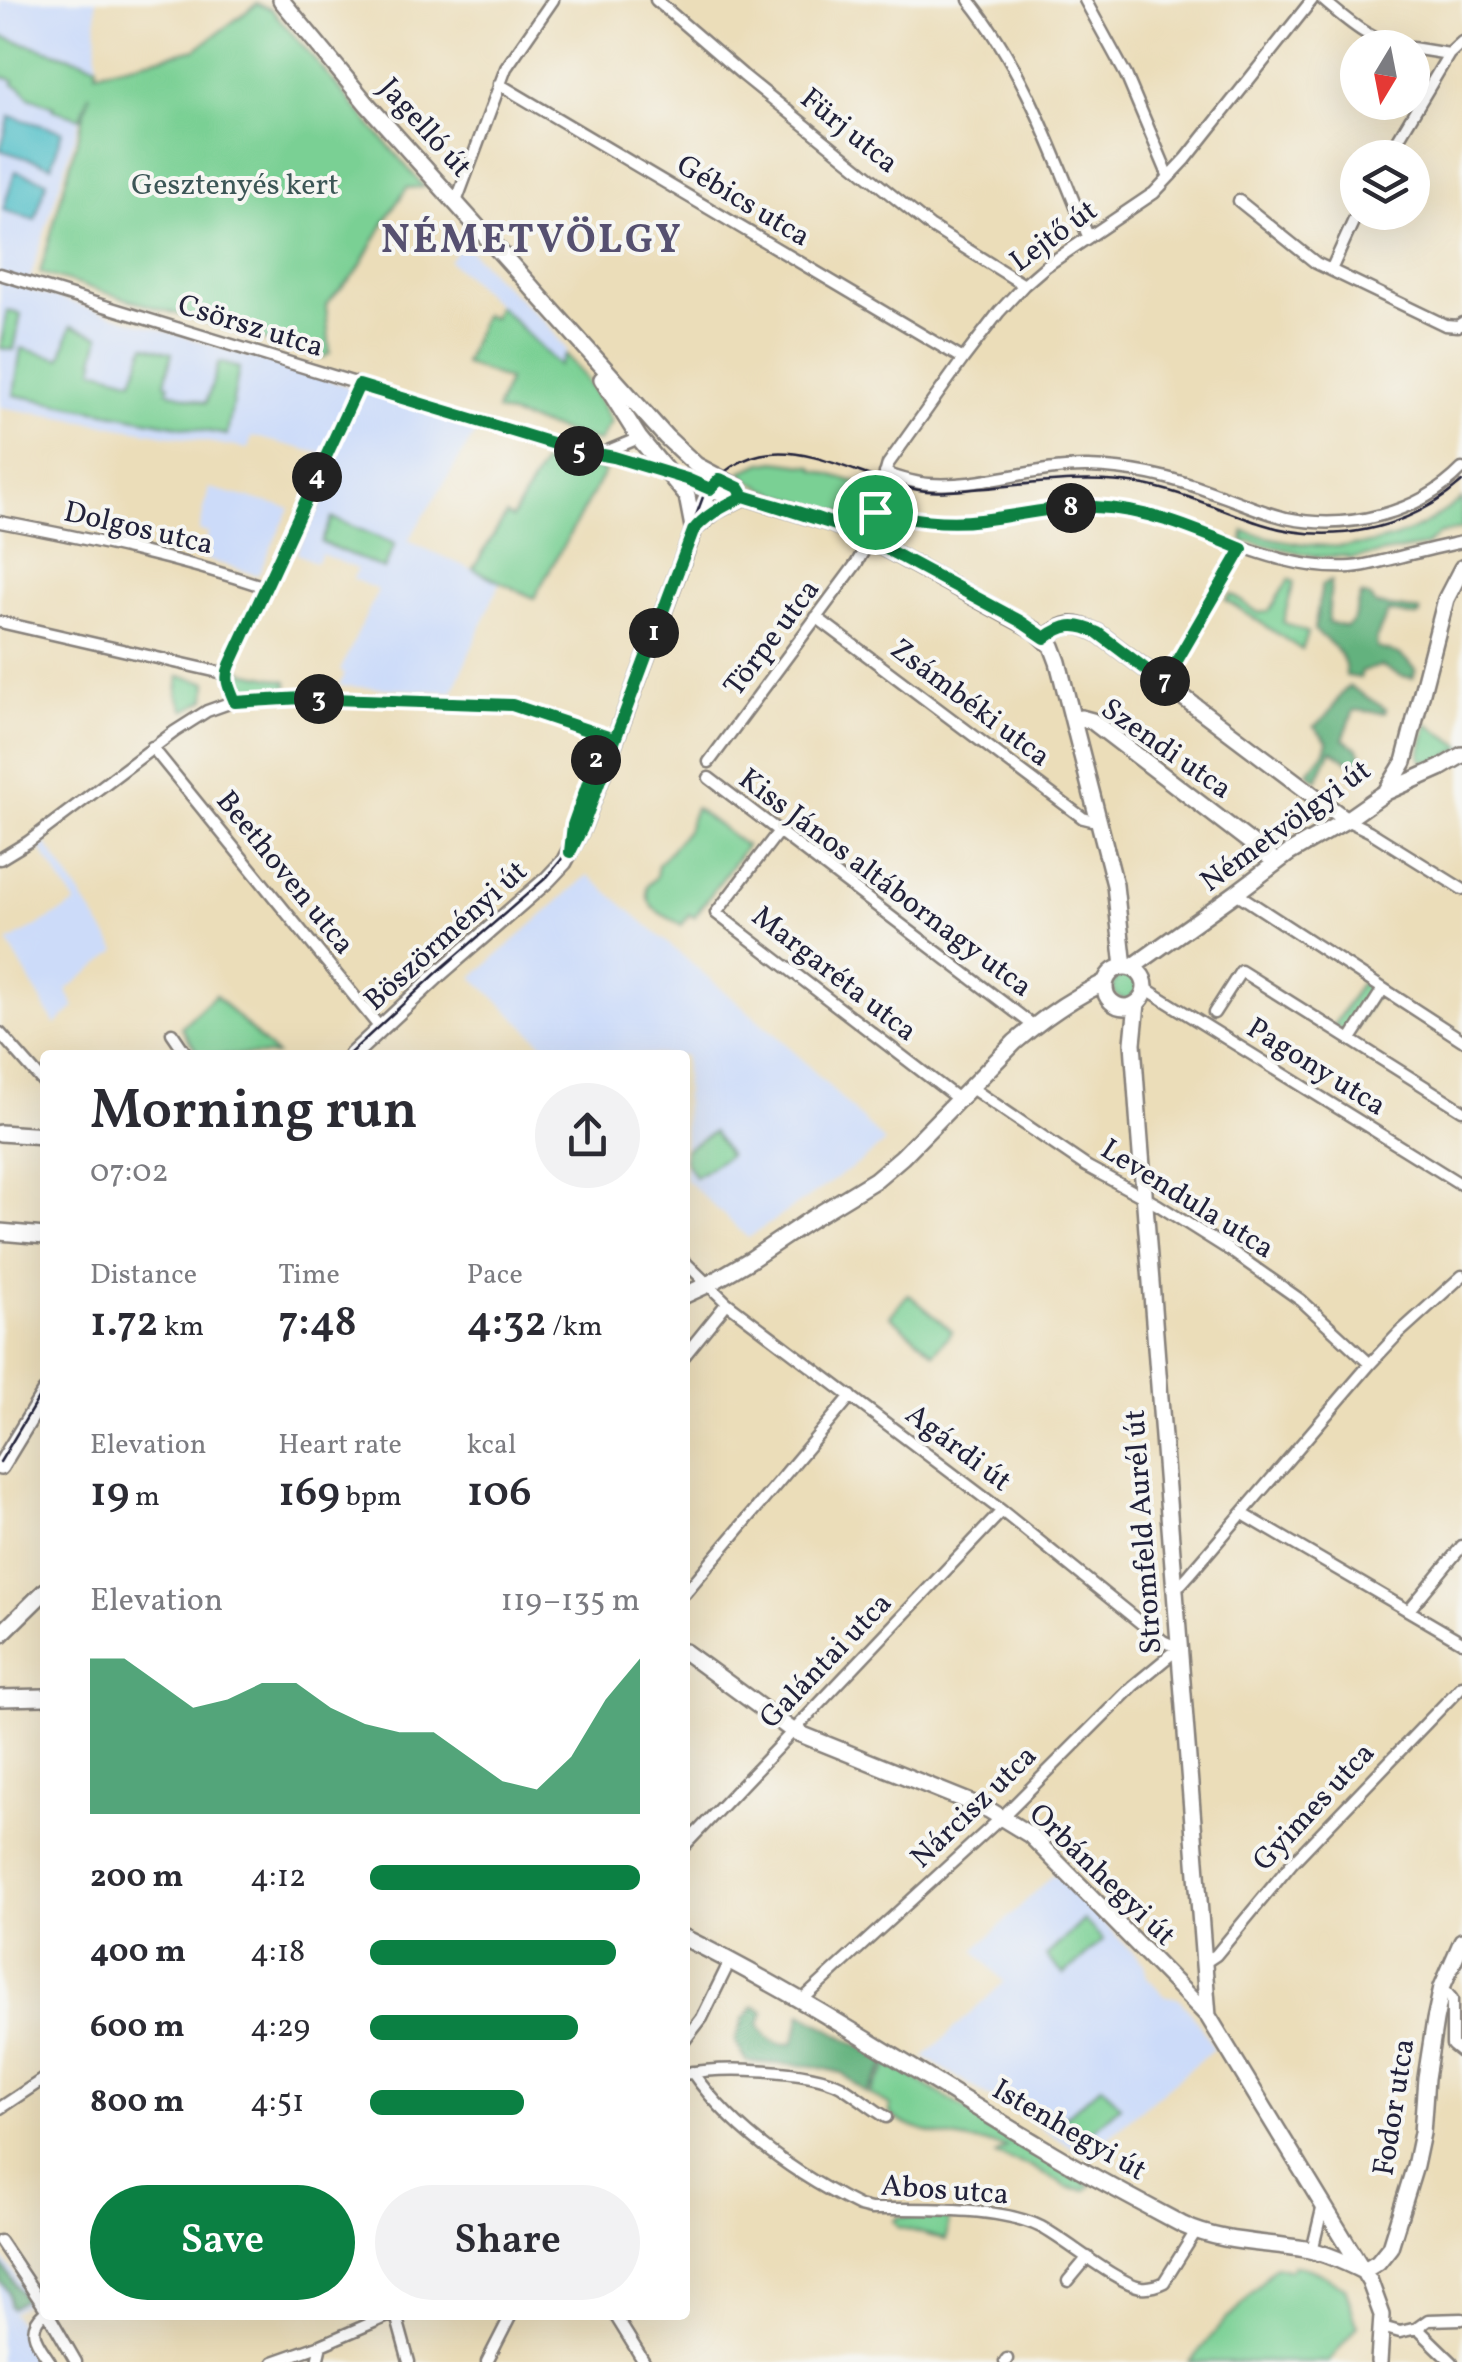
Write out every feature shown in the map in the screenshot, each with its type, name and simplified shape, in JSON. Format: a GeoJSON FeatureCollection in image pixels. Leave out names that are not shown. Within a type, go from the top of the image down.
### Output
{"type":"FeatureCollection","features":[{"type":"Feature","properties":{"kind":"street","name":"Jagelló út"},"geometry":{"type":"LineString","coordinates":[[281,0],[367,104],[572,334],[666,437],[715,484]]}},
{"type":"Feature","properties":{"kind":"street"},"geometry":{"type":"LineString","coordinates":[[456,202],[499,84],[518,48],[553,0]]}},
{"type":"Feature","properties":{"kind":"street","name":"Fürj utca"},"geometry":{"type":"LineString","coordinates":[[656,0],[930,226],[1024,285]]}},
{"type":"Feature","properties":{"kind":"street"},"geometry":{"type":"LineString","coordinates":[[969,0],[1002,43],[1088,236]]}},
{"type":"Feature","properties":{"kind":"street"},"geometry":{"type":"LineString","coordinates":[[1085,0],[1126,76],[1170,177]]}},
{"type":"Feature","properties":{"kind":"street","name":"Lejtő út"},"geometry":{"type":"LineString","coordinates":[[866,538],[888,464],[963,359],[1024,285],[1088,236],[1140,204],[1170,177],[1312,0]]}},
{"type":"Feature","properties":{"kind":"street"},"geometry":{"type":"LineString","coordinates":[[1323,0],[1359,30]]}},
{"type":"Feature","properties":{"kind":"street"},"geometry":{"type":"LineString","coordinates":[[1398,140],[1449,54],[1462,42]]}},
{"type":"Feature","properties":{"kind":"street"},"geometry":{"type":"LineString","coordinates":[[1430,51],[1449,54]]}},
{"type":"Feature","properties":{"kind":"street","name":"Gébics utca"},"geometry":{"type":"LineString","coordinates":[[499,84],[963,359]]}},
{"type":"Feature","properties":{"kind":"street"},"geometry":{"type":"LineString","coordinates":[[1239,201],[1316,263],[1445,325],[1458,326],[1462,322]]}},
{"type":"Feature","properties":{"kind":"street"},"geometry":{"type":"LineString","coordinates":[[1330,270],[1349,230]]}},
{"type":"Feature","properties":{"kind":"street","name":"Csörsz utca"},"geometry":{"type":"LineString","coordinates":[[0,274],[575,450],[602,454],[673,476]]}},
{"type":"Feature","properties":{"kind":"street","name":"Jagelló út"},"geometry":{"type":"LineString","coordinates":[[572,334],[639,438],[673,476],[715,484]]}},
{"type":"Feature","properties":{"kind":"street"},"geometry":{"type":"LineString","coordinates":[[235,702],[226,674],[359,385]]}},
{"type":"Feature","properties":{"kind":"street"},"geometry":{"type":"LineString","coordinates":[[602,454],[639,438],[666,437]]}},
{"type":"Feature","properties":{"kind":"street"},"geometry":{"type":"LineString","coordinates":[[885,473],[938,484],[1088,467],[1159,476],[1290,519],[1324,523],[1364,520],[1392,512],[1424,497],[1462,469]]}},
{"type":"Feature","properties":{"kind":"street"},"geometry":{"type":"LineString","coordinates":[[673,476],[687,496],[693,531]]}},
{"type":"Feature","properties":{"kind":"street"},"geometry":{"type":"LineString","coordinates":[[715,484],[739,488],[744,496],[866,538],[1045,638],[1056,654],[1098,818],[1118,900],[1128,967]]}},
{"type":"Feature","properties":{"kind":"street","name":"Böszörményi út"},"geometry":{"type":"LineString","coordinates":[[357,1050],[548,879],[570,852],[573,825],[600,749],[614,739],[693,531],[715,484]]}},
{"type":"Feature","properties":{"kind":"street"},"geometry":{"type":"LineString","coordinates":[[693,531],[706,517],[744,496]]}},
{"type":"Feature","properties":{"kind":"street"},"geometry":{"type":"LineString","coordinates":[[875,512],[925,520],[984,520],[1071,508],[1106,508],[1184,524],[1242,549],[1308,565],[1352,567],[1462,542]]}},
{"type":"Feature","properties":{"kind":"street","name":"Dolgos utca"},"geometry":{"type":"LineString","coordinates":[[0,522],[112,543],[265,587]]}},
{"type":"Feature","properties":{"kind":"street","name":"Törpe utca"},"geometry":{"type":"LineString","coordinates":[[709,762],[856,564],[866,538]]}},
{"type":"Feature","properties":{"kind":"street"},"geometry":{"type":"LineString","coordinates":[[1164,683],[1242,549]]}},
{"type":"Feature","properties":{"kind":"street","name":"Németvölgyi út"},"geometry":{"type":"LineString","coordinates":[[1128,967],[1172,940],[1308,840],[1386,792],[1404,762],[1446,599],[1462,568]]}},
{"type":"Feature","properties":{"kind":"street","name":"Zsámbéki utca"},"geometry":{"type":"LineString","coordinates":[[816,617],[1083,818],[1098,818]]}},
{"type":"Feature","properties":{"kind":"street"},"geometry":{"type":"LineString","coordinates":[[0,622],[226,674]]}},
{"type":"Feature","properties":{"kind":"street"},"geometry":{"type":"LineString","coordinates":[[1045,638],[1065,626],[1086,627],[1098,633],[1346,820],[1462,889]]}},
{"type":"Feature","properties":{"kind":"street"},"geometry":{"type":"LineString","coordinates":[[0,858],[28,842],[152,747],[207,711],[235,702],[302,698],[512,705],[614,739]]}},
{"type":"Feature","properties":{"kind":"street","name":"Szendi utca"},"geometry":{"type":"LineString","coordinates":[[1073,720],[1092,721],[1276,862]]}},
{"type":"Feature","properties":{"kind":"street","name":"Beethoven utca"},"geometry":{"type":"LineString","coordinates":[[152,747],[380,1029]]}},
{"type":"Feature","properties":{"kind":"street"},"geometry":{"type":"LineString","coordinates":[[1386,792],[1462,754]]}},
{"type":"Feature","properties":{"kind":"street"},"geometry":{"type":"LineString","coordinates":[[1404,762],[1440,768]]}},
{"type":"Feature","properties":{"kind":"street","name":"Kiss János altábornagy utca"},"geometry":{"type":"LineString","coordinates":[[709,778],[1034,1026]]}},
{"type":"Feature","properties":{"kind":"street","name":"Margaréta utca"},"geometry":{"type":"LineString","coordinates":[[778,831],[716,913],[964,1093]]}},
{"type":"Feature","properties":{"kind":"street"},"geometry":{"type":"LineString","coordinates":[[1236,893],[1462,1040]]}},
{"type":"Feature","properties":{"kind":"street","name":"Németvölgyi út"},"geometry":{"type":"LineString","coordinates":[[1142,991],[1152,966],[1172,940]]}},
{"type":"Feature","properties":{"kind":"street"},"geometry":{"type":"LineString","coordinates":[[690,1293],[875,1180],[1034,1026],[1065,1004],[1111,996],[1132,1006],[1142,991],[1138,972],[1128,967],[1112,972],[1111,996]]}},
{"type":"Feature","properties":{"kind":"street"},"geometry":{"type":"LineString","coordinates":[[1214,1012],[1241,971],[1462,1110]]}},
{"type":"Feature","properties":{"kind":"street"},"geometry":{"type":"LineString","coordinates":[[1351,1039],[1383,988]]}},
{"type":"Feature","properties":{"kind":"street","name":"Stromfeld Aurél út"},"geometry":{"type":"LineString","coordinates":[[1142,991],[1133,1043],[1208,2016]]}},
{"type":"Feature","properties":{"kind":"street","name":"Pagony utca"},"geometry":{"type":"LineString","coordinates":[[1142,991],[1462,1185]]}},
{"type":"Feature","properties":{"kind":"street","name":"Stromfeld Aurél út"},"geometry":{"type":"LineString","coordinates":[[1111,996],[1133,1043]]}},
{"type":"Feature","properties":{"kind":"street"},"geometry":{"type":"LineString","coordinates":[[0,1033],[40,1078]]}},
{"type":"Feature","properties":{"kind":"street"},"geometry":{"type":"LineString","coordinates":[[172,1034],[183,1050]]}},
{"type":"Feature","properties":{"kind":"street","name":"Levendula utca"},"geometry":{"type":"LineString","coordinates":[[964,1093],[1230,1251],[1302,1301],[1370,1364]]}},
{"type":"Feature","properties":{"kind":"street"},"geometry":{"type":"LineString","coordinates":[[0,1133],[40,1136]]}},
{"type":"Feature","properties":{"kind":"street"},"geometry":{"type":"LineString","coordinates":[[0,1232],[40,1236]]}},
{"type":"Feature","properties":{"kind":"street","name":"Agárdi út"},"geometry":{"type":"LineString","coordinates":[[690,1267],[727,1303],[1002,1511],[1163,1641],[1179,1648]]}},
{"type":"Feature","properties":{"kind":"street"},"geometry":{"type":"LineString","coordinates":[[1173,1585],[1181,1584],[1244,1514],[1370,1364],[1462,1276]]}},
{"type":"Feature","properties":{"kind":"street"},"geometry":{"type":"LineString","coordinates":[[690,1349],[727,1303]]}},
{"type":"Feature","properties":{"kind":"street"},"geometry":{"type":"LineString","coordinates":[[690,1586],[851,1396]]}},
{"type":"Feature","properties":{"kind":"street"},"geometry":{"type":"LineString","coordinates":[[0,1467],[40,1400]]}},
{"type":"Feature","properties":{"kind":"street","name":"Galántai utca"},"geometry":{"type":"LineString","coordinates":[[690,1839],[1002,1511]]}},
{"type":"Feature","properties":{"kind":"street"},"geometry":{"type":"LineString","coordinates":[[1244,1514],[1462,1642]]}},
{"type":"Feature","properties":{"kind":"street"},"geometry":{"type":"LineString","coordinates":[[1410,1610],[1462,1546]]}},
{"type":"Feature","properties":{"kind":"street"},"geometry":{"type":"LineString","coordinates":[[0,1635],[40,1596]]}},
{"type":"Feature","properties":{"kind":"street","name":"Nárcisz utca"},"geometry":{"type":"LineString","coordinates":[[801,2000],[1002,1817],[1133,1686],[1179,1648]]}},
{"type":"Feature","properties":{"kind":"street","name":"Orbánhegyi út"},"geometry":{"type":"LineString","coordinates":[[690,1656],[793,1730],[1002,1817],[1030,1836],[1208,2016],[1363,2271]]}},
{"type":"Feature","properties":{"kind":"street","name":"Gyimes utca"},"geometry":{"type":"LineString","coordinates":[[1203,1960],[1216,1954],[1292,1863],[1462,1686]]}},
{"type":"Feature","properties":{"kind":"street"},"geometry":{"type":"LineString","coordinates":[[0,1698],[40,1697]]}},
{"type":"Feature","properties":{"kind":"street","name":"Istenhegyi út"},"geometry":{"type":"LineString","coordinates":[[690,1941],[801,2000],[1057,2156],[1196,2231],[1312,2251],[1363,2271]]}},
{"type":"Feature","properties":{"kind":"street","name":"Fodor utca"},"geometry":{"type":"LineString","coordinates":[[1363,2271],[1390,2247],[1415,2166],[1430,2047],[1442,1988],[1462,1942]]}},
{"type":"Feature","properties":{"kind":"street"},"geometry":{"type":"LineString","coordinates":[[690,2034],[702,2018],[730,1961]]}},
{"type":"Feature","properties":{"kind":"street"},"geometry":{"type":"LineString","coordinates":[[1442,1988],[1452,1999],[1452,2045],[1462,2053]]}},
{"type":"Feature","properties":{"kind":"street"},"geometry":{"type":"LineString","coordinates":[[690,2073],[785,2072],[819,2078],[840,2086],[886,2117]]}},
{"type":"Feature","properties":{"kind":"street","name":"Abos utca"},"geometry":{"type":"LineString","coordinates":[[690,2074],[753,2140],[859,2206],[1004,2215],[1042,2228],[1141,2287],[1156,2286],[1169,2276],[1196,2231]]}},
{"type":"Feature","properties":{"kind":"street"},"geometry":{"type":"LineString","coordinates":[[0,2108],[40,2081]]}},
{"type":"Feature","properties":{"kind":"street"},"geometry":{"type":"LineString","coordinates":[[1312,2251],[1324,2204]]}},
{"type":"Feature","properties":{"kind":"street"},"geometry":{"type":"LineString","coordinates":[[0,2241],[40,2303]]}},
{"type":"Feature","properties":{"kind":"street"},"geometry":{"type":"LineString","coordinates":[[1068,2281],[1088,2257]]}},
{"type":"Feature","properties":{"kind":"street"},"geometry":{"type":"LineString","coordinates":[[1363,2271],[1378,2301],[1382,2327],[1380,2362]]}},
{"type":"Feature","properties":{"kind":"street"},"geometry":{"type":"LineString","coordinates":[[40,2318],[34,2333],[50,2362]]}},
{"type":"Feature","properties":{"kind":"street"},"geometry":{"type":"LineString","coordinates":[[1382,2327],[1400,2332],[1417,2328],[1428,2320],[1462,2319]]}},
{"type":"Feature","properties":{"kind":"street"},"geometry":{"type":"LineString","coordinates":[[51,2320],[76,2362]]}},
{"type":"Feature","properties":{"kind":"street"},"geometry":{"type":"LineString","coordinates":[[273,2362],[381,2320]]}},
{"type":"Feature","properties":{"kind":"street"},"geometry":{"type":"LineString","coordinates":[[395,2320],[409,2362]]}},
{"type":"Feature","properties":{"kind":"street"},"geometry":{"type":"LineString","coordinates":[[487,2362],[508,2320]]}},
{"type":"Feature","properties":{"kind":"street"},"geometry":{"type":"LineString","coordinates":[[618,2320],[644,2362]]}},
{"type":"Feature","properties":{"kind":"street"},"geometry":{"type":"LineString","coordinates":[[1417,2328],[1452,2362]]}},
{"type":"Feature","properties":{"kind":"street"},"geometry":{"type":"LineString","coordinates":[[317,2362],[321,2345]]}},
{"type":"Feature","properties":{"kind":"shaded area"},"geometry":{"type":"Polygon","coordinates":[[[0,0],[96,0],[97,65],[27,289],[480,426],[408,541],[500,582],[453,692],[339,686],[345,674],[340,671],[378,590],[353,579],[357,569],[321,554],[316,563],[296,553],[321,505],[305,495],[323,454],[252,436],[248,449],[0,407],[0,0]]]}},
{"type":"Feature","properties":{"kind":"shaded area"},"geometry":{"type":"Polygon","coordinates":[[[463,243],[545,322],[567,350],[560,367],[449,261],[463,243]]]}},
{"type":"Feature","properties":{"kind":"shaded area"},"geometry":{"type":"Polygon","coordinates":[[[209,488],[290,508],[258,575],[202,558],[208,533],[199,531],[209,488]]]}},
{"type":"Feature","properties":{"kind":"shaded area"},"geometry":{"type":"Polygon","coordinates":[[[46,843],[117,951],[66,990],[75,1007],[55,1025],[8,942],[76,904],[39,847],[46,843]]]}},
{"type":"Feature","properties":{"kind":"shaded area"},"geometry":{"type":"Polygon","coordinates":[[[588,875],[785,1043],[885,1142],[748,1238],[690,1184],[690,1050],[550,1050],[473,977],[588,875]]]}},
{"type":"Feature","properties":{"kind":"shaded area"},"geometry":{"type":"Polygon","coordinates":[[[1055,1873],[1144,1964],[1147,1977],[1164,1995],[1177,1998],[1191,2012],[1214,2048],[1086,2156],[924,2057],[1004,1982],[975,1950],[1055,1873]]]}},
{"type":"Feature","properties":{"kind":"shaded area"},"geometry":{"type":"Polygon","coordinates":[[[0,2253],[32,2300],[12,2312],[41,2362],[0,2362],[0,2253]]]}},
{"type":"Feature","properties":{"kind":"green space","name":"Gesztenyés kert"},"geometry":{"type":"Polygon","coordinates":[[[257,4],[271,9],[424,187],[407,188],[358,270],[326,305],[330,353],[323,358],[40,273],[90,93],[81,118],[53,110],[54,106],[29,97],[13,84],[14,80],[0,76],[0,36],[97,65],[96,72],[196,49],[257,4]]]}},
{"type":"Feature","properties":{"kind":"green space"},"geometry":{"type":"Polygon","coordinates":[[[497,307],[559,366],[565,355],[585,378],[611,422],[599,442],[496,411],[508,380],[464,364],[483,315],[493,318],[497,307]]]}},
{"type":"Feature","properties":{"kind":"green space"},"geometry":{"type":"Polygon","coordinates":[[[7,311],[21,314],[14,350],[0,348],[7,311]]]}},
{"type":"Feature","properties":{"kind":"green space"},"geometry":{"type":"Polygon","coordinates":[[[71,326],[100,336],[94,369],[133,380],[145,345],[172,353],[165,383],[169,384],[167,391],[206,403],[219,362],[239,368],[227,435],[14,395],[21,348],[61,359],[71,326]]]}},
{"type":"Feature","properties":{"kind":"green space"},"geometry":{"type":"Polygon","coordinates":[[[549,453],[605,471],[534,598],[473,569],[506,515],[512,518],[549,453]]]}},
{"type":"Feature","properties":{"kind":"green space"},"geometry":{"type":"Polygon","coordinates":[[[776,461],[812,466],[869,486],[863,511],[851,515],[791,498],[748,480],[740,472],[776,461]]]}},
{"type":"Feature","properties":{"kind":"green space"},"geometry":{"type":"Polygon","coordinates":[[[1462,499],[1462,529],[1439,534],[1425,546],[1349,559],[1243,542],[1244,531],[1308,545],[1373,543],[1415,529],[1462,499]]]}},
{"type":"Feature","properties":{"kind":"green space"},"geometry":{"type":"Polygon","coordinates":[[[332,518],[395,544],[384,569],[321,542],[332,518]]]}},
{"type":"Feature","properties":{"kind":"green space"},"geometry":{"type":"Polygon","coordinates":[[[1289,579],[1294,582],[1283,622],[1308,633],[1302,650],[1226,600],[1231,594],[1259,613],[1269,611],[1289,579]]]}},
{"type":"Feature","properties":{"kind":"green space"},"geometry":{"type":"Polygon","coordinates":[[[1331,581],[1328,622],[1346,627],[1353,621],[1361,595],[1376,605],[1420,611],[1415,617],[1388,612],[1376,639],[1377,648],[1399,654],[1416,669],[1413,678],[1381,666],[1362,671],[1360,678],[1346,676],[1341,655],[1314,630],[1322,585],[1331,581]]]}},
{"type":"Feature","properties":{"kind":"green space"},"geometry":{"type":"Polygon","coordinates":[[[233,667],[287,681],[288,688],[234,689],[233,667]]]}},
{"type":"Feature","properties":{"kind":"green space"},"geometry":{"type":"Polygon","coordinates":[[[179,676],[207,682],[206,699],[185,711],[177,694],[179,676]]]}},
{"type":"Feature","properties":{"kind":"green space"},"geometry":{"type":"Polygon","coordinates":[[[1349,686],[1386,709],[1385,713],[1354,710],[1343,739],[1358,748],[1362,759],[1353,764],[1331,750],[1317,780],[1307,773],[1328,742],[1314,726],[1349,686]]]}},
{"type":"Feature","properties":{"kind":"green space"},"geometry":{"type":"Polygon","coordinates":[[[1427,724],[1462,748],[1437,761],[1422,760],[1427,724]]]}},
{"type":"Feature","properties":{"kind":"green space"},"geometry":{"type":"Polygon","coordinates":[[[695,808],[746,846],[694,917],[689,914],[682,925],[652,907],[647,886],[656,877],[658,865],[687,830],[695,808]]]}},
{"type":"Feature","properties":{"kind":"green space"},"geometry":{"type":"Polygon","coordinates":[[[1125,975],[1137,987],[1125,999],[1113,987],[1125,975]]]}},
{"type":"Feature","properties":{"kind":"green space"},"geometry":{"type":"Polygon","coordinates":[[[1361,982],[1377,992],[1350,1036],[1334,1025],[1361,982]]]}},
{"type":"Feature","properties":{"kind":"green space"},"geometry":{"type":"Polygon","coordinates":[[[215,995],[271,1050],[196,1050],[181,1027],[215,995]]]}},
{"type":"Feature","properties":{"kind":"green space"},"geometry":{"type":"Polygon","coordinates":[[[713,1132],[729,1155],[695,1177],[690,1169],[690,1146],[713,1132]]]}},
{"type":"Feature","properties":{"kind":"green space"},"geometry":{"type":"Polygon","coordinates":[[[908,1294],[952,1331],[934,1353],[890,1316],[908,1294]]]}},
{"type":"Feature","properties":{"kind":"green space"},"geometry":{"type":"Polygon","coordinates":[[[1084,1920],[1103,1940],[1064,1975],[1046,1956],[1084,1920]]]}},
{"type":"Feature","properties":{"kind":"green space"},"geometry":{"type":"Polygon","coordinates":[[[754,2006],[764,2011],[759,2025],[762,2030],[777,2043],[793,2043],[801,2013],[887,2062],[867,2093],[842,2073],[814,2066],[747,2062],[735,2041],[754,2006]]]}},
{"type":"Feature","properties":{"kind":"green space"},"geometry":{"type":"Polygon","coordinates":[[[890,2063],[1091,2186],[1086,2190],[1067,2187],[1032,2167],[996,2155],[1006,2147],[929,2133],[901,2122],[890,2114],[890,2106],[870,2094],[890,2063]]]}},
{"type":"Feature","properties":{"kind":"green space"},"geometry":{"type":"Polygon","coordinates":[[[1102,2085],[1120,2106],[1083,2139],[1064,2118],[1102,2085]]]}},
{"type":"Feature","properties":{"kind":"green space"},"geometry":{"type":"Polygon","coordinates":[[[898,2217],[949,2219],[946,2240],[898,2227],[894,2221],[898,2217]]]}},
{"type":"Feature","properties":{"kind":"green space"},"geometry":{"type":"Polygon","coordinates":[[[0,2262],[25,2299],[11,2308],[9,2292],[0,2282],[0,2262]]]}},
{"type":"Feature","properties":{"kind":"green space"},"geometry":{"type":"Polygon","coordinates":[[[1293,2265],[1309,2268],[1345,2287],[1357,2325],[1329,2362],[1190,2362],[1275,2266],[1290,2270],[1293,2265]]]}},
{"type":"Feature","properties":{"kind":"water"},"geometry":{"type":"Polygon","coordinates":[[[10,116],[62,131],[52,166],[0,150],[10,116]]]}},
{"type":"Feature","properties":{"kind":"water"},"geometry":{"type":"Polygon","coordinates":[[[15,171],[47,181],[35,220],[3,210],[15,171]]]}},
{"type":"Feature","properties":{"kind":"tram line"},"geometry":{"type":"LineString","coordinates":[[353,1050],[547,877],[561,860],[579,827],[703,497],[715,480],[741,461],[761,454],[789,453],[828,461],[887,482],[934,491],[1063,481],[1139,484],[1186,496],[1262,524],[1315,533],[1341,533],[1393,522],[1418,512],[1462,482]]}},
{"type":"Feature","properties":{"kind":"tram line"},"geometry":{"type":"LineString","coordinates":[[0,1462],[40,1395]]}},
{"type":"Feature","properties":{"kind":"district","name":"NÉMETVÖLGY"},"geometry":{"type":"Point","coordinates":[532,238]}},
{"type":"Feature","properties":{"kind":"route"},"geometry":{"type":"LineString","coordinates":[[875,512],[866,538],[744,496],[698,524],[570,852],[573,825],[600,749],[614,739],[512,705],[302,698],[235,702],[227,683],[226,674],[359,385],[575,450],[614,457],[710,489],[720,479],[739,488],[744,496],[833,524],[866,538],[1045,638],[1072,624],[1086,627],[1164,683],[1242,549],[1184,524],[1106,508],[954,521],[875,512]]}}]}
